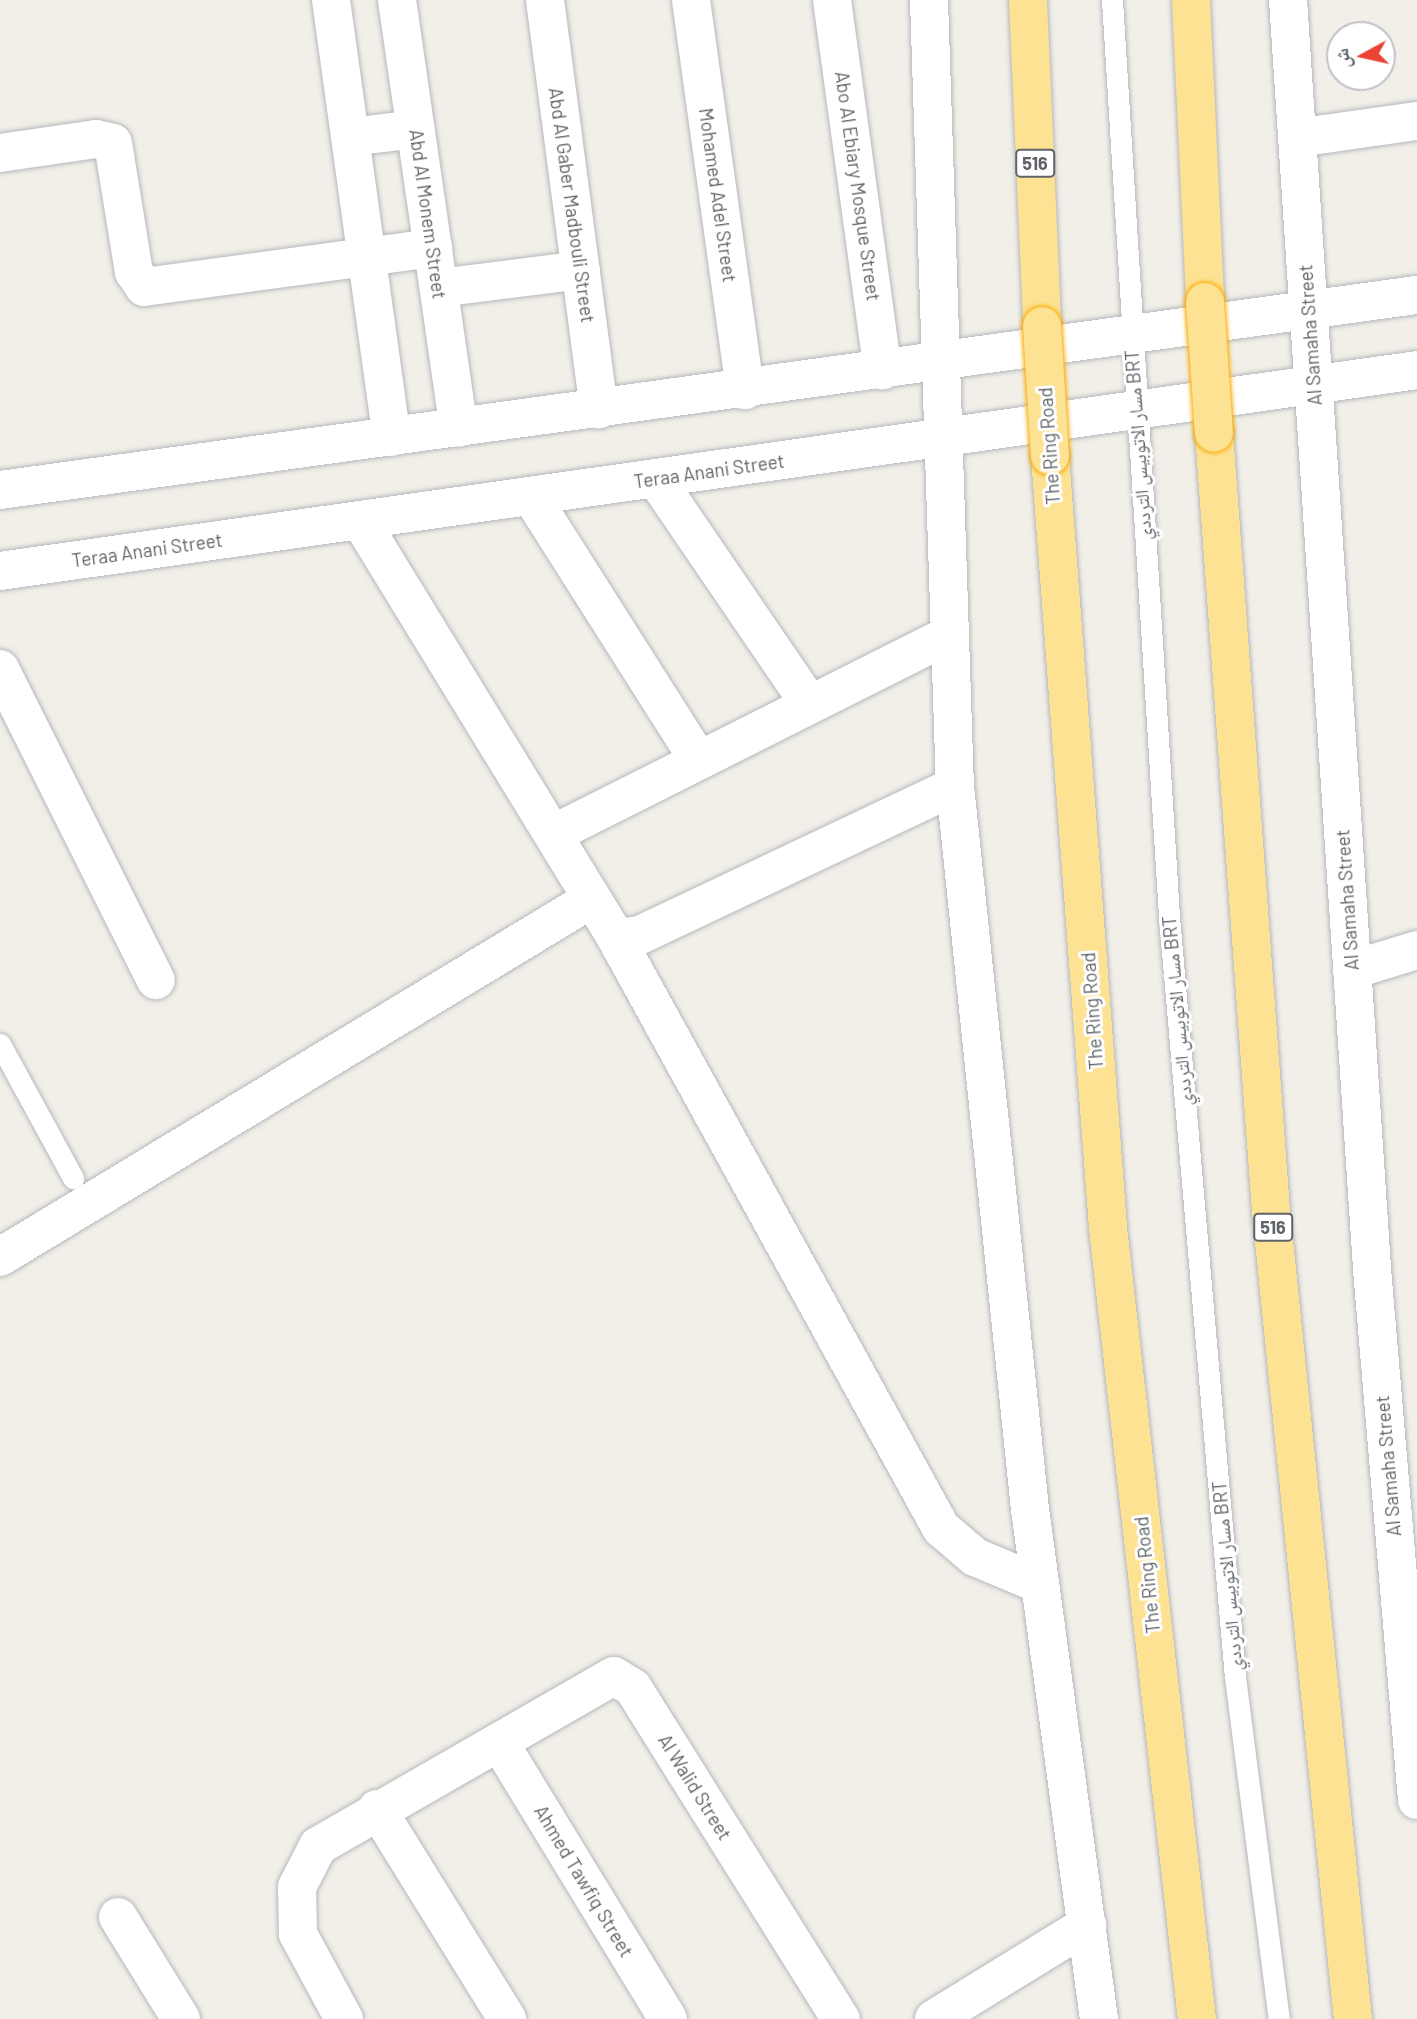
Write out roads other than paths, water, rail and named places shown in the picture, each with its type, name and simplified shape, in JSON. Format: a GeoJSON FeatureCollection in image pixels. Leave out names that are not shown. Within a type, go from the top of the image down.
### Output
{"type":"FeatureCollection","features":[{"type":"Feature","properties":{"kind":"highway","name":"The Ring Road"},"geometry":{"type":"LineString","coordinates":[[1028,0],[1049,456],[1108,1228],[1197,2019]]}},
{"type":"Feature","properties":{"kind":"highway","name":"516"},"geometry":{"type":"LineString","coordinates":[[1191,0],[1205,302],[1271,1211],[1353,2019]]}},
{"type":"Feature","properties":{"kind":"street"},"geometry":{"type":"LineString","coordinates":[[331,0],[392,437]]}},
{"type":"Feature","properties":{"kind":"street","name":"Abd Al Monem Street"},"geometry":{"type":"LineString","coordinates":[[397,0],[459,428]]}},
{"type":"Feature","properties":{"kind":"street","name":"Abd Al Gaber Madbouli Street"},"geometry":{"type":"LineString","coordinates":[[545,0],[599,409]]}},
{"type":"Feature","properties":{"kind":"street","name":"Mohamed Adel Street"},"geometry":{"type":"LineString","coordinates":[[691,0],[745,390]]}},
{"type":"Feature","properties":{"kind":"street","name":"Abo Al Ebiary Mosque Street"},"geometry":{"type":"LineString","coordinates":[[832,0],[883,371]]}},
{"type":"Feature","properties":{"kind":"street"},"geometry":{"type":"LineString","coordinates":[[929,0],[955,786],[1040,1584],[1099,2019]]}},
{"type":"Feature","properties":{"kind":"street","name":"Al Samaha Street"},"geometry":{"type":"LineString","coordinates":[[1288,0],[1352,970],[1417,1800]]}},
{"type":"Feature","properties":{"kind":"street"},"geometry":{"type":"LineString","coordinates":[[1297,138],[1417,121]]}},
{"type":"Feature","properties":{"kind":"street"},"geometry":{"type":"LineString","coordinates":[[350,137],[416,129]]}},
{"type":"Feature","properties":{"kind":"street"},"geometry":{"type":"LineString","coordinates":[[0,153],[96,139],[114,143],[134,272],[144,287],[433,248]]}},
{"type":"Feature","properties":{"kind":"street"},"geometry":{"type":"LineString","coordinates":[[439,288],[581,270]]}},
{"type":"Feature","properties":{"kind":"street"},"geometry":{"type":"LineString","coordinates":[[0,490],[941,364],[1417,295]]}},
{"type":"Feature","properties":{"kind":"street","name":"Teraa Anani Street"},"geometry":{"type":"LineString","coordinates":[[0,571],[1417,370]]}},
{"type":"Feature","properties":{"kind":"street"},"geometry":{"type":"LineString","coordinates":[[656,478],[809,703]]}},
{"type":"Feature","properties":{"kind":"street"},"geometry":{"type":"LineString","coordinates":[[531,496],[697,758]]}},
{"type":"Feature","properties":{"kind":"street"},"geometry":{"type":"LineString","coordinates":[[360,520],[590,900],[616,938],[941,1528],[975,1557],[1040,1584]]}},
{"type":"Feature","properties":{"kind":"street"},"geometry":{"type":"LineString","coordinates":[[552,834],[697,758],[949,635]]}},
{"type":"Feature","properties":{"kind":"street"},"geometry":{"type":"LineString","coordinates":[[0,669],[156,980]]}},
{"type":"Feature","properties":{"kind":"street"},"geometry":{"type":"LineString","coordinates":[[616,938],[640,935],[955,786]]}},
{"type":"Feature","properties":{"kind":"street"},"geometry":{"type":"LineString","coordinates":[[0,1256],[590,900]]}},
{"type":"Feature","properties":{"kind":"street"},"geometry":{"type":"LineString","coordinates":[[1352,970],[1417,950]]}},
{"type":"Feature","properties":{"kind":"street","name":"Al Walid Street"},"geometry":{"type":"LineString","coordinates":[[499,1742],[603,1678],[624,1680],[841,2019]]}},
{"type":"Feature","properties":{"kind":"street"},"geometry":{"type":"LineString","coordinates":[[345,2019],[298,1934],[298,1887],[318,1846],[377,1809],[499,1742]]}},
{"type":"Feature","properties":{"kind":"street","name":"Ahmed Tawfiq Street"},"geometry":{"type":"LineString","coordinates":[[499,1742],[668,2019]]}},
{"type":"Feature","properties":{"kind":"street"},"geometry":{"type":"LineString","coordinates":[[377,1809],[507,2019]]}},
{"type":"Feature","properties":{"kind":"street"},"geometry":{"type":"LineString","coordinates":[[118,1917],[181,2019]]}},
{"type":"Feature","properties":{"kind":"street"},"geometry":{"type":"LineString","coordinates":[[934,2019],[1087,1925]]}},
{"type":"Feature","properties":{"kind":"lane","name":"مسار الاتوبيس الترددي BRT"},"geometry":{"type":"LineString","coordinates":[[1112,0],[1169,916],[1235,1677],[1279,2019]]}},
{"type":"Feature","properties":{"kind":"lane"},"geometry":{"type":"LineString","coordinates":[[0,1044],[73,1178]]}}]}
